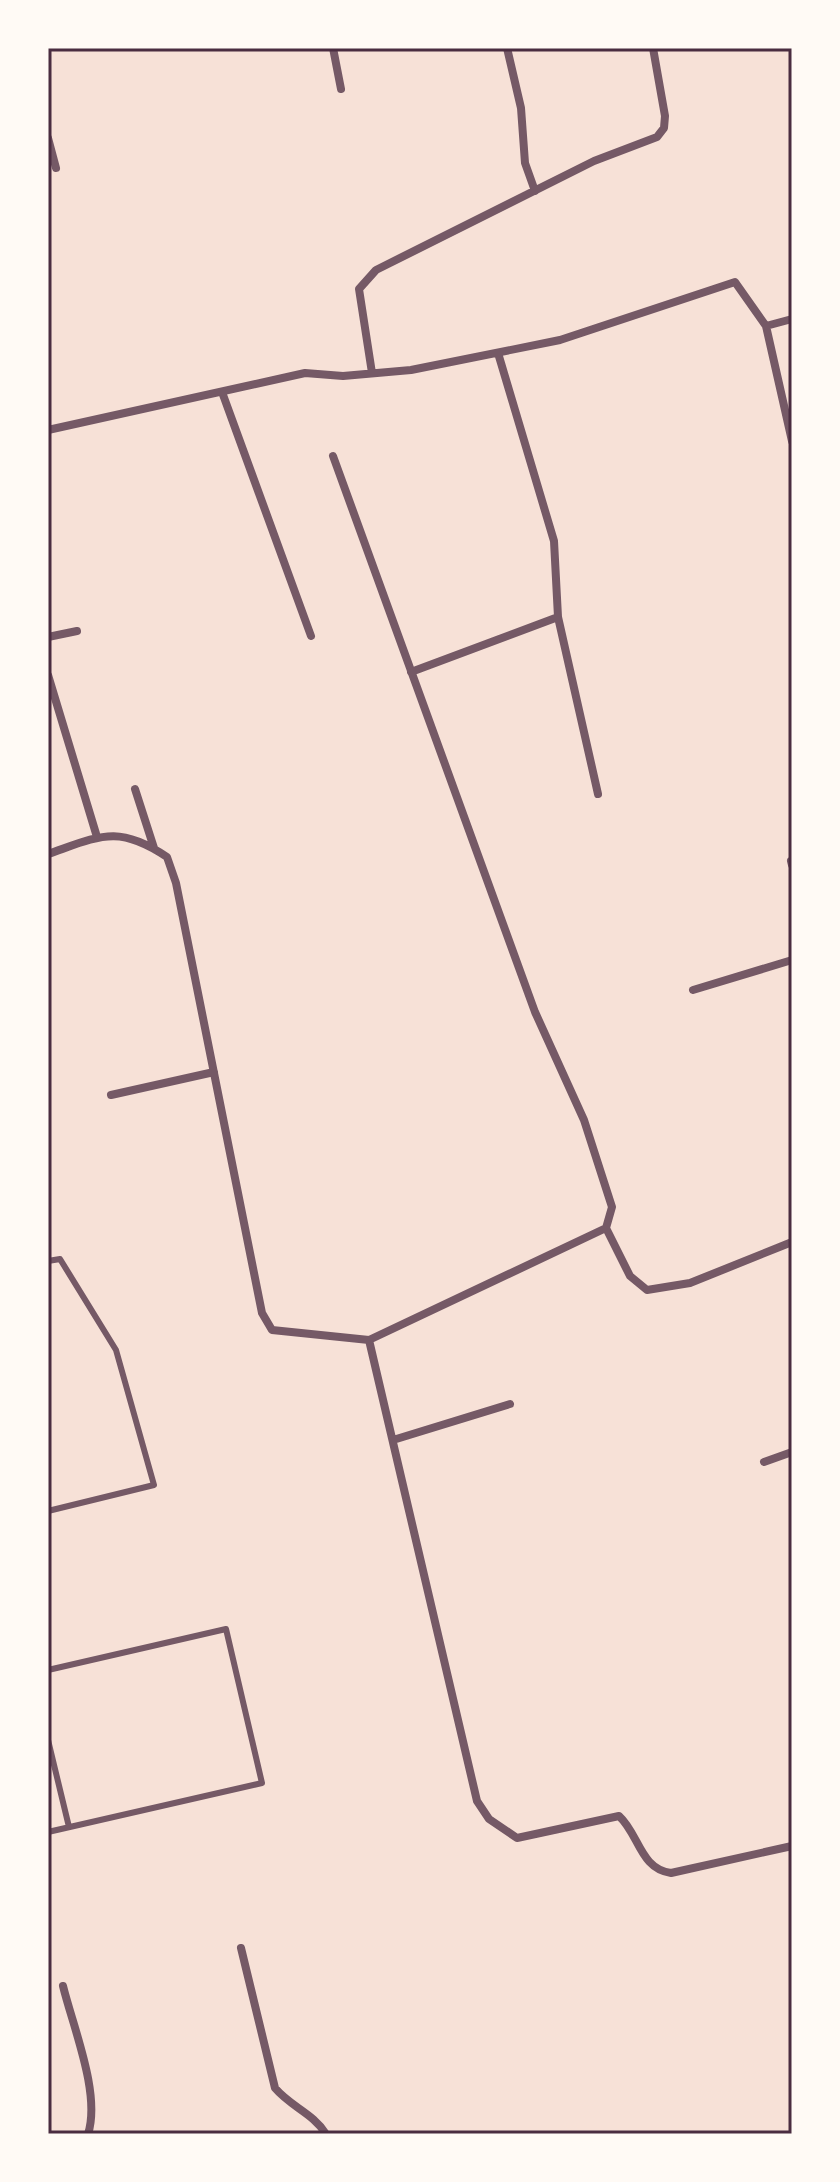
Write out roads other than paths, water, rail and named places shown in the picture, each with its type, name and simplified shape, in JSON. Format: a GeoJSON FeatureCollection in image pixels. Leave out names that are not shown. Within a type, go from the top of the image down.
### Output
{"type":"FeatureCollection","features":[{"type":"Feature","properties":{"kind":"street"},"geometry":{"type":"LineString","coordinates":[[333,48],[341,89]]}},
{"type":"Feature","properties":{"kind":"street"},"geometry":{"type":"LineString","coordinates":[[507,48],[521,108],[525,163],[535,191]]}},
{"type":"Feature","properties":{"kind":"street"},"geometry":{"type":"LineString","coordinates":[[372,373],[359,289],[364,280],[376,270],[594,161],[657,137],[664,128],[665,116],[653,48]]}},
{"type":"Feature","properties":{"kind":"street"},"geometry":{"type":"LineString","coordinates":[[48,138],[56,168]]}},
{"type":"Feature","properties":{"kind":"street"},"geometry":{"type":"LineString","coordinates":[[48,430],[305,373],[411,370],[560,340],[726,282],[735,282],[766,326],[792,441]]}},
{"type":"Feature","properties":{"kind":"street"},"geometry":{"type":"LineString","coordinates":[[766,326],[792,319]]}},
{"type":"Feature","properties":{"kind":"street"},"geometry":{"type":"LineString","coordinates":[[498,353],[554,541],[558,617],[598,794]]}},
{"type":"Feature","properties":{"kind":"street"},"geometry":{"type":"LineString","coordinates":[[222,392],[311,636]]}},
{"type":"Feature","properties":{"kind":"street"},"geometry":{"type":"LineString","coordinates":[[333,456],[535,1012],[584,1120],[612,1207],[606,1228],[630,1276],[647,1290],[690,1283],[792,1242]]}},
{"type":"Feature","properties":{"kind":"street"},"geometry":{"type":"LineString","coordinates":[[411,672],[558,617]]}},
{"type":"Feature","properties":{"kind":"street"},"geometry":{"type":"LineString","coordinates":[[48,637],[77,631]]}},
{"type":"Feature","properties":{"kind":"street"},"geometry":{"type":"LineString","coordinates":[[48,675],[97,837]]}},
{"type":"Feature","properties":{"kind":"street"},"geometry":{"type":"LineString","coordinates":[[135,789],[154,848]]}},
{"type":"Feature","properties":{"kind":"street"},"geometry":{"type":"LineString","coordinates":[[48,854],[97,837],[131,835],[167,857],[176,883],[262,1313],[272,1330],[369,1340],[606,1228]]}},
{"type":"Feature","properties":{"kind":"street"},"geometry":{"type":"LineString","coordinates":[[693,990],[792,960]]}},
{"type":"Feature","properties":{"kind":"street"},"geometry":{"type":"LineString","coordinates":[[111,1095],[214,1072]]}},
{"type":"Feature","properties":{"kind":"street"},"geometry":{"type":"LineString","coordinates":[[369,1340],[477,1801],[489,1819],[517,1838],[619,1816],[629,1825],[649,1864],[657,1871],[671,1873],[792,1846]]}},
{"type":"Feature","properties":{"kind":"street"},"geometry":{"type":"LineString","coordinates":[[393,1440],[510,1404]]}},
{"type":"Feature","properties":{"kind":"street"},"geometry":{"type":"LineString","coordinates":[[764,1462],[792,1452]]}},
{"type":"Feature","properties":{"kind":"street"},"geometry":{"type":"LineString","coordinates":[[241,1948],[275,2088],[287,2102],[316,2119],[326,2134]]}},
{"type":"Feature","properties":{"kind":"street"},"geometry":{"type":"LineString","coordinates":[[63,1986],[92,2096],[93,2118],[88,2134]]}},
{"type":"Feature","properties":{"kind":"lane"},"geometry":{"type":"LineString","coordinates":[[48,1261],[60,1259],[116,1350],[154,1485],[48,1511]]}},
{"type":"Feature","properties":{"kind":"lane"},"geometry":{"type":"LineString","coordinates":[[48,1670],[226,1629],[262,1783],[48,1832]]}},
{"type":"Feature","properties":{"kind":"lane"},"geometry":{"type":"LineString","coordinates":[[48,1740],[69,1827]]}}]}
